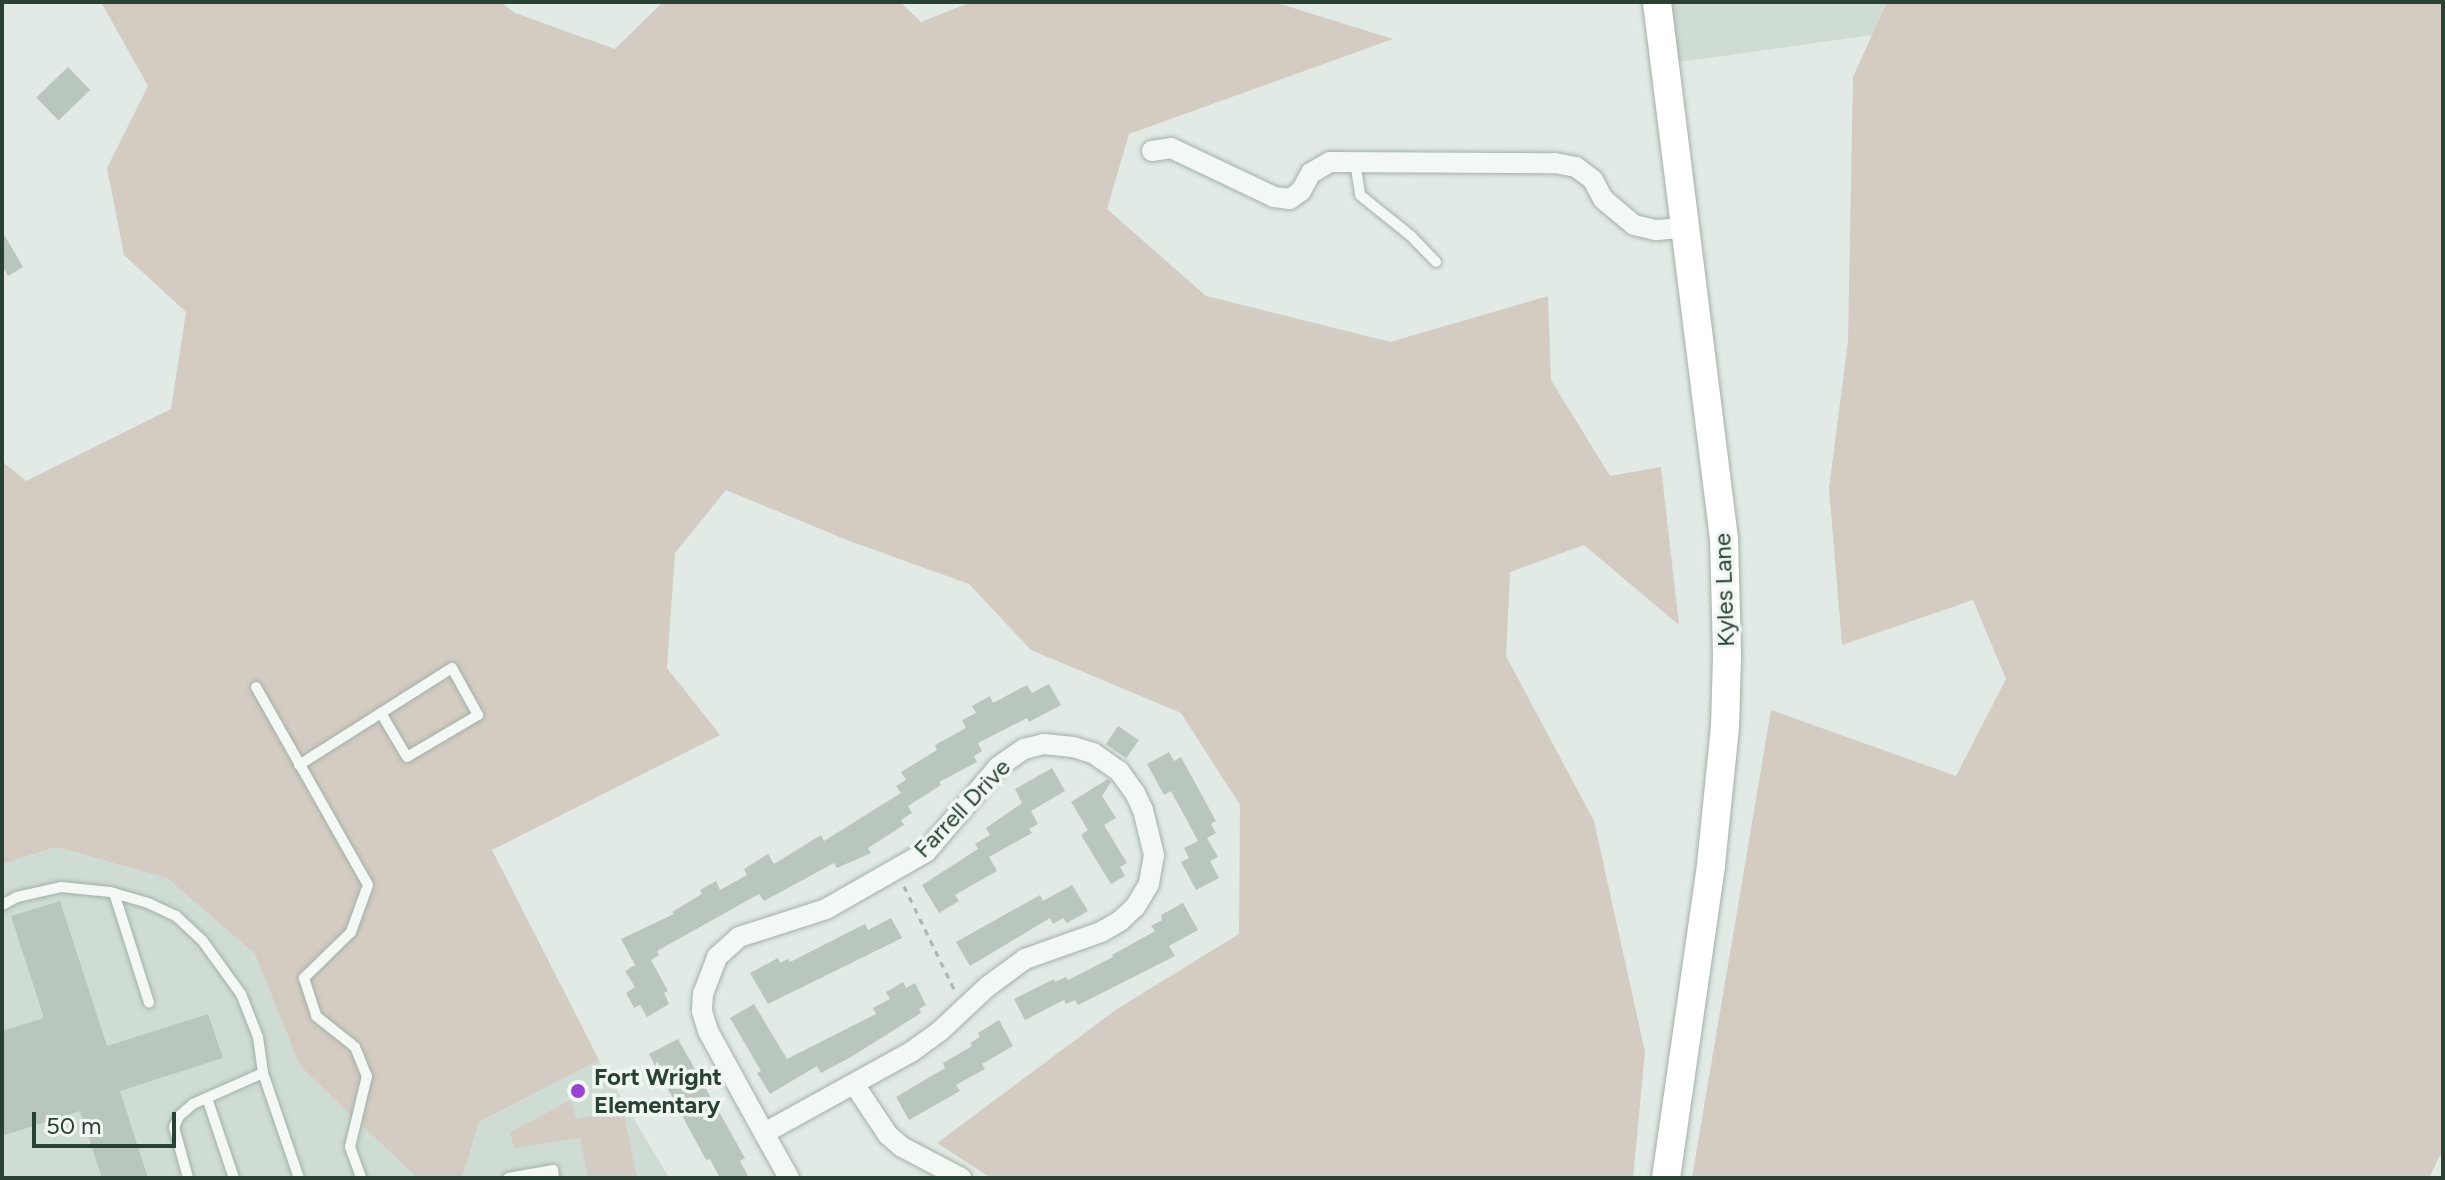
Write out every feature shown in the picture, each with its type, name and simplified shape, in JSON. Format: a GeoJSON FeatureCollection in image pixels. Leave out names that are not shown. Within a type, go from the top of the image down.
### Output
{"type":"FeatureCollection","features":[{"type":"Feature","properties":{"kind":"main road","name":"Kyles Lane"},"geometry":{"type":"LineString","coordinates":[[1657,2],[1724,539],[1727,656],[1725,727],[1711,866],[1666,1178]]}},
{"type":"Feature","properties":{"kind":"street"},"geometry":{"type":"LineString","coordinates":[[1152,151],[1171,148],[1274,197],[1290,199],[1301,191],[1311,173],[1330,162],[1555,163],[1576,167],[1593,180],[1603,199],[1634,225],[1656,230],[1683,228]]}},
{"type":"Feature","properties":{"kind":"street","name":"Farrell Drive"},"geometry":{"type":"LineString","coordinates":[[764,1133],[911,1052],[1025,959],[1101,932],[1135,907],[1149,884],[1154,855],[1143,810],[1119,771],[1093,753],[1059,744],[1024,749],[1011,756],[987,778],[926,852],[826,909],[739,937],[711,968],[702,1002],[708,1031],[764,1133],[789,1178]]}},
{"type":"Feature","properties":{"kind":"street"},"geometry":{"type":"LineString","coordinates":[[854,1084],[888,1135],[902,1147],[961,1178]]}},
{"type":"Feature","properties":{"kind":"lane"},"geometry":{"type":"LineString","coordinates":[[1355,162],[1360,195],[1411,236],[1436,262]]}},
{"type":"Feature","properties":{"kind":"lane"},"geometry":{"type":"LineString","coordinates":[[299,765],[381,713],[452,668],[478,715],[407,757],[381,713]]}},
{"type":"Feature","properties":{"kind":"lane"},"geometry":{"type":"LineString","coordinates":[[256,687],[368,885],[351,932],[304,978],[316,1016],[355,1047],[367,1076],[350,1147],[361,1178]]}},
{"type":"Feature","properties":{"kind":"lane"},"geometry":{"type":"LineString","coordinates":[[2,905],[17,897],[61,887],[114,893],[176,916],[202,940],[241,994],[258,1037],[263,1073],[299,1178]]}},
{"type":"Feature","properties":{"kind":"lane"},"geometry":{"type":"LineString","coordinates":[[114,893],[149,1003]]}},
{"type":"Feature","properties":{"kind":"lane"},"geometry":{"type":"LineString","coordinates":[[188,1178],[174,1127],[179,1116],[207,1098],[263,1073]]}},
{"type":"Feature","properties":{"kind":"lane"},"geometry":{"type":"LineString","coordinates":[[207,1098],[234,1178]]}},
{"type":"Feature","properties":{"kind":"lane"},"geometry":{"type":"LineString","coordinates":[[508,1178],[553,1170],[554,1178]]}},
{"type":"Feature","properties":{"kind":"path"},"geometry":{"type":"LineString","coordinates":[[896,870],[964,1008]]}},
{"type":"Feature","properties":{"kind":"shaded area"},"geometry":{"type":"Polygon","coordinates":[[[101,2],[501,2],[515,13],[615,49],[663,2],[900,2],[921,22],[971,2],[1274,2],[1393,39],[1129,134],[1107,209],[1206,296],[1390,342],[1548,296],[1551,380],[1610,476],[1661,467],[1679,625],[1584,545],[1510,572],[1506,656],[1594,821],[1645,1052],[1633,1178],[991,1178],[937,1143],[1117,1009],[1239,934],[1240,805],[1181,713],[1031,650],[969,584],[847,540],[726,490],[675,553],[667,668],[720,735],[492,850],[599,1060],[479,1122],[462,1178],[417,1178],[300,1066],[255,954],[167,878],[56,847],[2,864],[2,461],[26,481],[171,409],[186,312],[124,255],[107,168],[148,86],[101,2]]]}},
{"type":"Feature","properties":{"kind":"shaded area"},"geometry":{"type":"Polygon","coordinates":[[[1657,2],[1887,2],[1872,35],[1665,64],[1657,2]]]}},
{"type":"Feature","properties":{"kind":"shaded area"},"geometry":{"type":"Polygon","coordinates":[[[1887,2],[2443,2],[2443,1149],[2429,1178],[1692,1178],[1771,710],[1956,776],[2006,679],[1973,600],[1842,645],[1829,488],[1848,341],[1853,77],[1887,2]]]}},
{"type":"Feature","properties":{"kind":"shaded area"},"geometry":{"type":"Polygon","coordinates":[[[56,847],[167,878],[255,954],[300,1066],[417,1178],[2,1178],[2,864],[56,847]]]}},
{"type":"Feature","properties":{"kind":"shaded area","name":"Fort Wright Elementary"},"geometry":{"type":"Polygon","coordinates":[[[599,1060],[669,1178],[462,1178],[479,1122],[599,1060]]]}},
{"type":"Feature","properties":{"kind":"shaded area"},"geometry":{"type":"Polygon","coordinates":[[[571,1100],[576,1119],[623,1110],[637,1178],[588,1178],[580,1138],[514,1148],[510,1132],[571,1100]]]}},
{"type":"Feature","properties":{"kind":"building"},"geometry":{"type":"Polygon","coordinates":[[[68,67],[90,90],[59,121],[36,98],[68,67]]]}},
{"type":"Feature","properties":{"kind":"building"},"geometry":{"type":"Polygon","coordinates":[[[2,231],[23,267],[8,276],[2,265],[2,231]]]}},
{"type":"Feature","properties":{"kind":"building"},"geometry":{"type":"Polygon","coordinates":[[[1049,684],[1061,705],[978,743],[982,751],[974,756],[977,762],[939,782],[941,785],[908,806],[912,813],[901,820],[904,825],[868,848],[871,853],[837,868],[834,863],[764,901],[759,894],[657,951],[659,955],[651,960],[668,991],[664,993],[669,1004],[647,1017],[640,1005],[634,1008],[626,993],[635,987],[625,971],[635,965],[621,939],[674,914],[672,912],[702,894],[700,890],[716,881],[720,890],[747,875],[744,869],[768,854],[774,864],[821,835],[824,841],[901,793],[896,786],[906,780],[901,772],[937,750],[935,745],[966,728],[962,720],[976,713],[972,706],[990,696],[993,703],[1027,685],[1032,693],[1049,684]]]}},
{"type":"Feature","properties":{"kind":"building"},"geometry":{"type":"Polygon","coordinates":[[[1118,726],[1139,740],[1126,758],[1106,744],[1118,726]]]}},
{"type":"Feature","properties":{"kind":"building"},"geometry":{"type":"Polygon","coordinates":[[[1169,752],[1174,761],[1181,757],[1216,821],[1211,824],[1216,833],[1207,838],[1218,857],[1210,861],[1219,878],[1196,890],[1181,862],[1189,858],[1184,848],[1198,841],[1171,791],[1164,795],[1147,764],[1169,752]]]}},
{"type":"Feature","properties":{"kind":"building"},"geometry":{"type":"Polygon","coordinates":[[[1052,768],[1065,791],[1031,811],[1038,824],[1029,829],[1032,833],[989,857],[997,871],[955,895],[959,901],[939,913],[922,885],[978,849],[975,844],[990,835],[986,828],[1022,803],[1015,789],[1052,768]]]}},
{"type":"Feature","properties":{"kind":"building"},"geometry":{"type":"Polygon","coordinates":[[[1108,779],[1111,782],[1102,796],[1116,818],[1104,825],[1127,863],[1120,867],[1125,876],[1111,884],[1081,835],[1088,830],[1071,802],[1108,779]]]}},
{"type":"Feature","properties":{"kind":"building"},"geometry":{"type":"Polygon","coordinates":[[[1072,885],[1088,911],[1067,923],[1063,918],[1053,924],[1050,918],[970,966],[956,942],[1040,895],[1043,901],[1072,885]]]}},
{"type":"Feature","properties":{"kind":"building"},"geometry":{"type":"Polygon","coordinates":[[[60,901],[107,1046],[208,1014],[223,1058],[120,1091],[148,1178],[102,1178],[80,1111],[2,1136],[2,1031],[44,1018],[11,916],[60,901]]]}},
{"type":"Feature","properties":{"kind":"building"},"geometry":{"type":"Polygon","coordinates":[[[1183,903],[1198,930],[1169,946],[1175,956],[1078,1005],[1075,1000],[1066,1004],[1064,1000],[1025,1020],[1014,999],[1054,979],[1055,982],[1066,977],[1068,980],[1113,957],[1155,931],[1151,926],[1162,920],[1161,915],[1183,903]]]}},
{"type":"Feature","properties":{"kind":"building"},"geometry":{"type":"Polygon","coordinates":[[[891,918],[902,938],[768,1004],[750,973],[778,958],[780,963],[788,959],[790,962],[865,924],[868,930],[891,918]]]}},
{"type":"Feature","properties":{"kind":"building"},"geometry":{"type":"Polygon","coordinates":[[[903,982],[906,988],[915,983],[926,1005],[919,1009],[921,1013],[851,1057],[821,1073],[817,1066],[770,1094],[757,1073],[761,1071],[730,1018],[754,1004],[787,1059],[876,1014],[873,1008],[890,999],[886,992],[903,982]]]}},
{"type":"Feature","properties":{"kind":"building"},"geometry":{"type":"Polygon","coordinates":[[[999,1020],[1013,1046],[982,1064],[985,1069],[956,1085],[960,1091],[909,1120],[896,1097],[945,1068],[943,1063],[972,1046],[970,1043],[980,1037],[978,1033],[999,1020]]]}},
{"type":"Feature","properties":{"kind":"building"},"geometry":{"type":"Polygon","coordinates":[[[678,1039],[745,1158],[740,1161],[749,1178],[720,1178],[710,1159],[706,1160],[649,1054],[678,1039]]]}},
{"type":"Feature","properties":{"kind":"place","name":"Fort Wright Elementary"},"geometry":{"type":"Point","coordinates":[578,1091]}}]}
